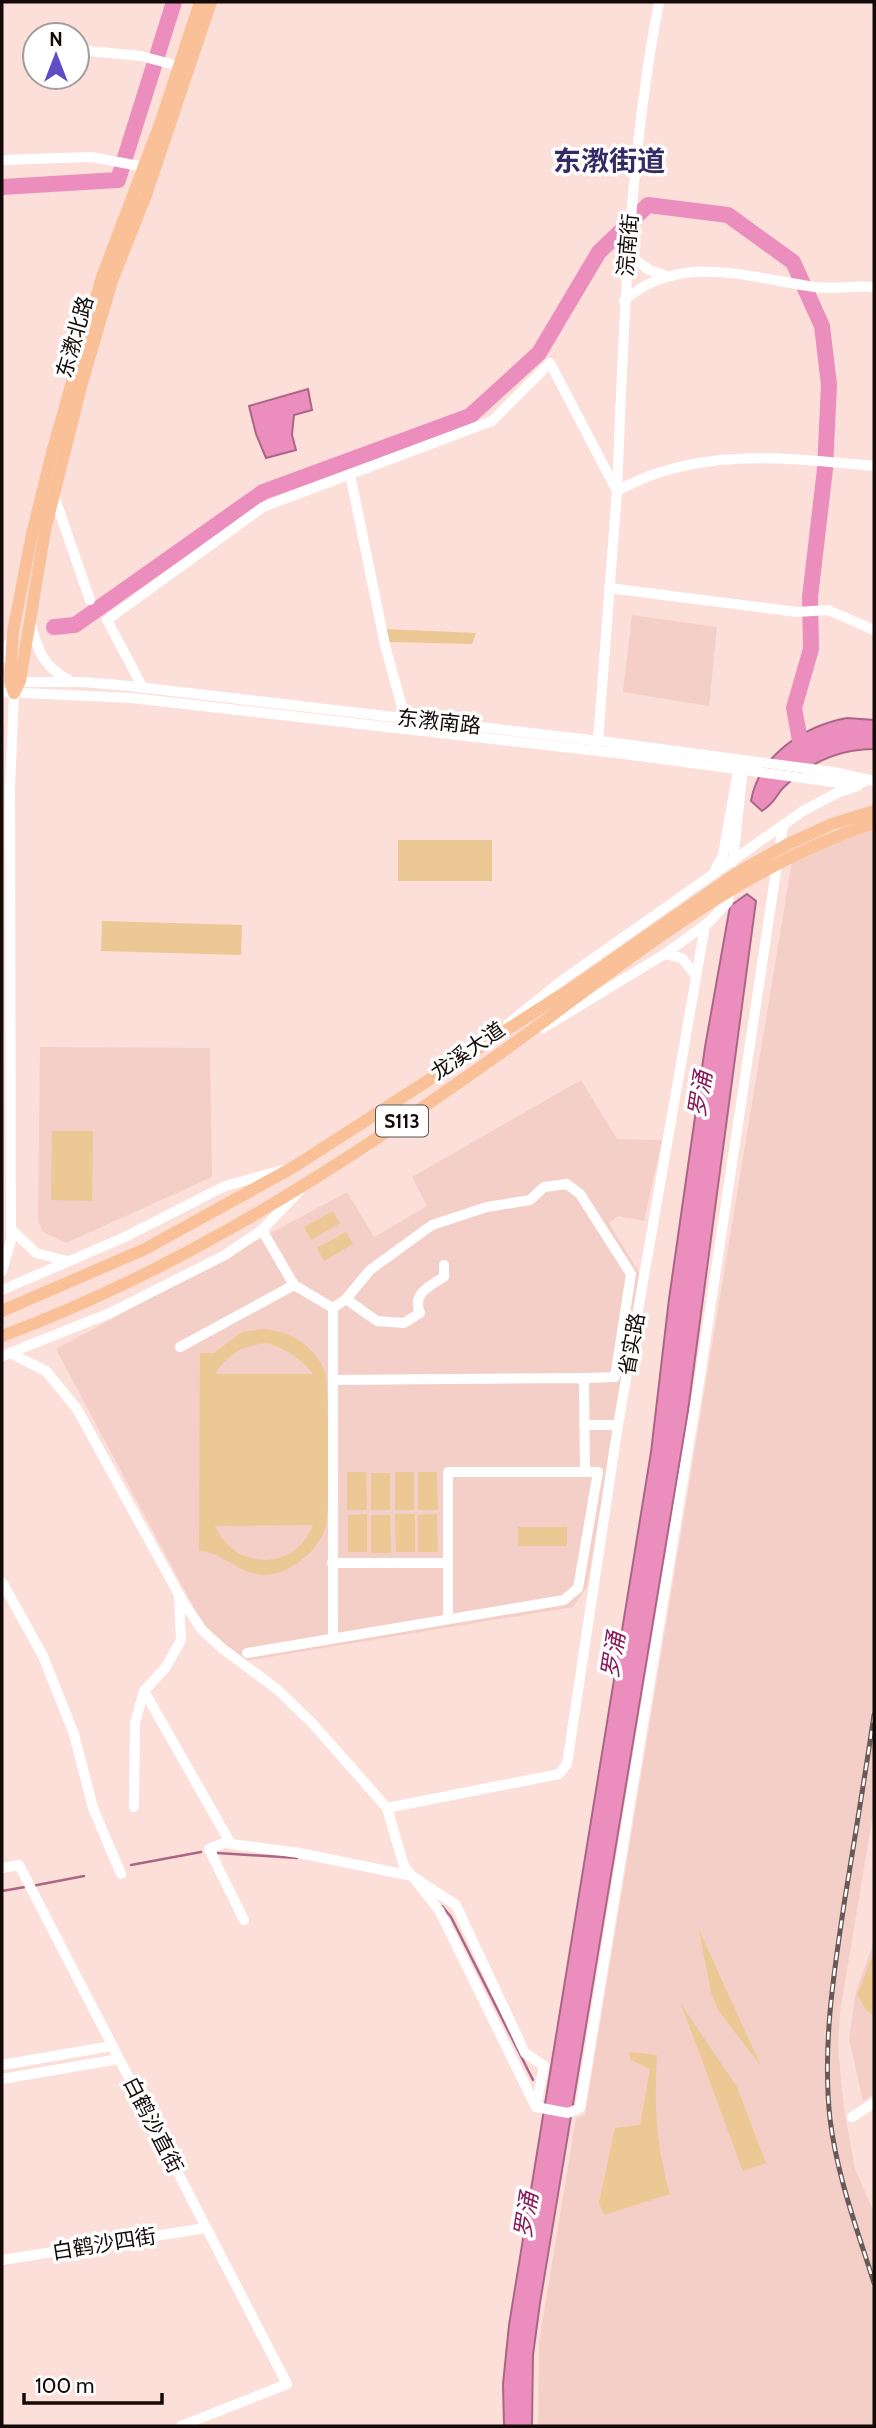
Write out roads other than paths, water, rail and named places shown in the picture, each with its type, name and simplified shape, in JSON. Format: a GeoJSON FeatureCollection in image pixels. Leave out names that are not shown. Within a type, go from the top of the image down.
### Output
{"type":"FeatureCollection","features":[{"type":"Feature","properties":{"kind":"main road","name":"东漖北路"},"geometry":{"type":"LineString","coordinates":[[10,686],[30,620],[53,493],[104,304],[184,68],[200,2]]}},
{"type":"Feature","properties":{"kind":"main road","name":"东漖北路"},"geometry":{"type":"LineString","coordinates":[[10,686],[13,637],[38,507],[78,355],[102,277],[211,2]]}},
{"type":"Feature","properties":{"kind":"main road","name":"龙溪大道"},"geometry":{"type":"LineString","coordinates":[[2,1336],[100,1296],[191,1252],[303,1187],[501,1052],[581,988],[737,873],[788,844],[832,824],[874,811]]}},
{"type":"Feature","properties":{"kind":"main road","name":"龙溪大道"},"geometry":{"type":"LineString","coordinates":[[2,1311],[92,1275],[187,1227],[292,1168],[488,1040],[581,988],[736,888],[790,857],[874,823]]}},
{"type":"Feature","properties":{"kind":"street","name":"浣南街"},"geometry":{"type":"LineString","coordinates":[[598,741],[617,491],[627,253],[650,47],[659,2]]}},
{"type":"Feature","properties":{"kind":"street"},"geometry":{"type":"LineString","coordinates":[[91,51],[141,56],[184,68]]}},
{"type":"Feature","properties":{"kind":"street"},"geometry":{"type":"LineString","coordinates":[[2,160],[70,156],[110,159],[145,167]]}},
{"type":"Feature","properties":{"kind":"street"},"geometry":{"type":"LineString","coordinates":[[627,253],[649,270],[664,275]]}},
{"type":"Feature","properties":{"kind":"street"},"geometry":{"type":"LineString","coordinates":[[624,301],[636,290],[664,275],[713,270],[817,287],[874,287]]}},
{"type":"Feature","properties":{"kind":"street"},"geometry":{"type":"LineString","coordinates":[[143,688],[107,620],[264,507],[492,421],[551,363],[617,491],[647,477],[718,459],[743,456],[874,466]]}},
{"type":"Feature","properties":{"kind":"street"},"geometry":{"type":"LineString","coordinates":[[350,474],[385,645],[405,719]]}},
{"type":"Feature","properties":{"kind":"street"},"geometry":{"type":"LineString","coordinates":[[53,493],[90,600]]}},
{"type":"Feature","properties":{"kind":"street"},"geometry":{"type":"LineString","coordinates":[[609,589],[797,612],[828,610],[874,630]]}},
{"type":"Feature","properties":{"kind":"street"},"geometry":{"type":"LineString","coordinates":[[30,620],[44,661],[57,675],[71,682]]}},
{"type":"Feature","properties":{"kind":"street"},"geometry":{"type":"LineString","coordinates":[[2,659],[13,637]]}},
{"type":"Feature","properties":{"kind":"street","name":"东漖南路"},"geometry":{"type":"LineString","coordinates":[[10,686],[71,682],[143,688],[598,741],[740,767],[757,773],[874,781]]}},
{"type":"Feature","properties":{"kind":"street","name":"东漖南路"},"geometry":{"type":"LineString","coordinates":[[10,686],[740,767],[765,763],[815,775]]}},
{"type":"Feature","properties":{"kind":"street","name":"东漖北路"},"geometry":{"type":"LineString","coordinates":[[2,1271],[10,1229],[10,686]]}},
{"type":"Feature","properties":{"kind":"street"},"geometry":{"type":"LineString","coordinates":[[501,1052],[665,954],[707,924],[728,902],[740,767]]}},
{"type":"Feature","properties":{"kind":"street"},"geometry":{"type":"LineString","coordinates":[[713,873],[723,855],[740,767]]}},
{"type":"Feature","properties":{"kind":"street"},"geometry":{"type":"LineString","coordinates":[[488,1040],[564,979],[783,825],[829,796],[874,781]]}},
{"type":"Feature","properties":{"kind":"street"},"geometry":{"type":"LineString","coordinates":[[537,2107],[568,2113],[580,2108],[700,1376],[783,825]]}},
{"type":"Feature","properties":{"kind":"street","name":"省实路"},"geometry":{"type":"LineString","coordinates":[[387,1808],[559,1774],[567,1764],[618,1425],[696,976],[707,924],[717,909],[718,881],[713,873]]}},
{"type":"Feature","properties":{"kind":"street"},"geometry":{"type":"LineString","coordinates":[[665,954],[682,958],[696,976]]}},
{"type":"Feature","properties":{"kind":"street"},"geometry":{"type":"LineString","coordinates":[[2,1290],[70,1261],[225,1186],[292,1168]]}},
{"type":"Feature","properties":{"kind":"street"},"geometry":{"type":"LineString","coordinates":[[333,1308],[346,1299],[370,1270],[432,1225],[487,1207],[530,1200],[544,1186],[567,1184],[580,1194],[631,1274],[615,1377],[333,1381]]}},
{"type":"Feature","properties":{"kind":"street"},"geometry":{"type":"LineString","coordinates":[[6,1355],[159,1290],[248,1242],[303,1187]]}},
{"type":"Feature","properties":{"kind":"street"},"geometry":{"type":"LineString","coordinates":[[10,1229],[36,1253],[57,1261],[70,1261]]}},
{"type":"Feature","properties":{"kind":"street"},"geometry":{"type":"LineString","coordinates":[[262,1230],[294,1285],[333,1308]]}},
{"type":"Feature","properties":{"kind":"street"},"geometry":{"type":"LineString","coordinates":[[346,1299],[377,1321],[404,1324],[420,1312],[418,1299],[422,1291],[444,1277],[444,1265]]}},
{"type":"Feature","properties":{"kind":"street"},"geometry":{"type":"LineString","coordinates":[[180,1347],[294,1285]]}},
{"type":"Feature","properties":{"kind":"street"},"geometry":{"type":"LineString","coordinates":[[333,1308],[333,1638]]}},
{"type":"Feature","properties":{"kind":"street"},"geometry":{"type":"LineString","coordinates":[[6,1355],[46,1371],[77,1409],[178,1592],[202,1630],[278,1690],[313,1724],[387,1808],[404,1867],[439,1910],[537,2107]]}},
{"type":"Feature","properties":{"kind":"street"},"geometry":{"type":"LineString","coordinates":[[584,1378],[585,1472]]}},
{"type":"Feature","properties":{"kind":"street"},"geometry":{"type":"LineString","coordinates":[[584,1425],[618,1425]]}},
{"type":"Feature","properties":{"kind":"street"},"geometry":{"type":"LineString","coordinates":[[247,1653],[564,1601],[578,1588],[598,1472],[448,1472],[449,1619]]}},
{"type":"Feature","properties":{"kind":"street"},"geometry":{"type":"LineString","coordinates":[[332,1563],[448,1563]]}},
{"type":"Feature","properties":{"kind":"street"},"geometry":{"type":"LineString","coordinates":[[2,1582],[43,1656],[74,1734],[93,1808],[121,1874]]}},
{"type":"Feature","properties":{"kind":"street"},"geometry":{"type":"LineString","coordinates":[[134,1807],[135,1723],[144,1691],[166,1667],[181,1640],[183,1624],[178,1592]]}},
{"type":"Feature","properties":{"kind":"street"},"geometry":{"type":"LineString","coordinates":[[144,1691],[231,1844],[299,1853],[412,1876],[456,1905],[525,2053],[544,2066],[537,2107]]}},
{"type":"Feature","properties":{"kind":"street"},"geometry":{"type":"LineString","coordinates":[[229,1841],[209,1850],[244,1920]]}},
{"type":"Feature","properties":{"kind":"street","name":"白鹤沙直街"},"geometry":{"type":"LineString","coordinates":[[2,1868],[19,1865],[287,2384],[181,2426]]}},
{"type":"Feature","properties":{"kind":"street"},"geometry":{"type":"LineString","coordinates":[[2,2065],[112,2046]]}},
{"type":"Feature","properties":{"kind":"street"},"geometry":{"type":"LineString","coordinates":[[2,2080],[119,2059]]}},
{"type":"Feature","properties":{"kind":"street"},"geometry":{"type":"LineString","coordinates":[[852,2118],[874,2103]]}},
{"type":"Feature","properties":{"kind":"street","name":"白鹤沙四街"},"geometry":{"type":"LineString","coordinates":[[2,2260],[206,2228]]}},
{"type":"Feature","properties":{"kind":"water"},"geometry":{"type":"Polygon","coordinates":[[[308,389],[312,410],[294,415],[292,435],[296,450],[266,458],[249,406],[308,389]]]}},
{"type":"Feature","properties":{"kind":"water"},"geometry":{"type":"Polygon","coordinates":[[[847,718],[874,720],[874,749],[837,754],[815,764],[794,778],[762,811],[751,801],[763,770],[786,745],[815,728],[847,718]]]}},
{"type":"Feature","properties":{"kind":"water","name":"罗涌"},"geometry":{"type":"Polygon","coordinates":[[[747,894],[756,901],[688,1411],[540,2303],[533,2355],[532,2426],[504,2426],[503,2384],[509,2325],[651,1452],[669,1299],[705,1047],[730,906],[747,894]]]}},
{"type":"Feature","properties":{"kind":"waterway"},"geometry":{"type":"LineString","coordinates":[[2,187],[118,180],[174,2]]}},
{"type":"Feature","properties":{"kind":"waterway"},"geometry":{"type":"LineString","coordinates":[[54,627],[75,625],[263,492],[470,416],[539,353],[599,252],[648,205],[728,215],[793,262],[822,326],[829,385],[825,469],[810,597],[811,649],[794,708],[802,751]]}},
{"type":"Feature","properties":{"kind":"waterway"},"geometry":{"type":"LineString","coordinates":[[131,1865],[201,1852]]}},
{"type":"Feature","properties":{"kind":"waterway"},"geometry":{"type":"LineString","coordinates":[[218,1853],[297,1858]]}},
{"type":"Feature","properties":{"kind":"waterway"},"geometry":{"type":"LineString","coordinates":[[32,1886],[84,1876]]}},
{"type":"Feature","properties":{"kind":"waterway"},"geometry":{"type":"LineString","coordinates":[[2,1891],[25,1887]]}},
{"type":"Feature","properties":{"kind":"waterway"},"geometry":{"type":"LineString","coordinates":[[442,1906],[451,1917],[533,2080]]}},
{"type":"Feature","properties":{"kind":"railway"},"geometry":{"type":"LineString","coordinates":[[874,1715],[837,1953],[827,2064],[830,2119],[837,2161],[874,2283]]}},
{"type":"Feature","properties":{"kind":"district","name":"东漖街道"},"geometry":{"type":"Point","coordinates":[609,161]}}]}
